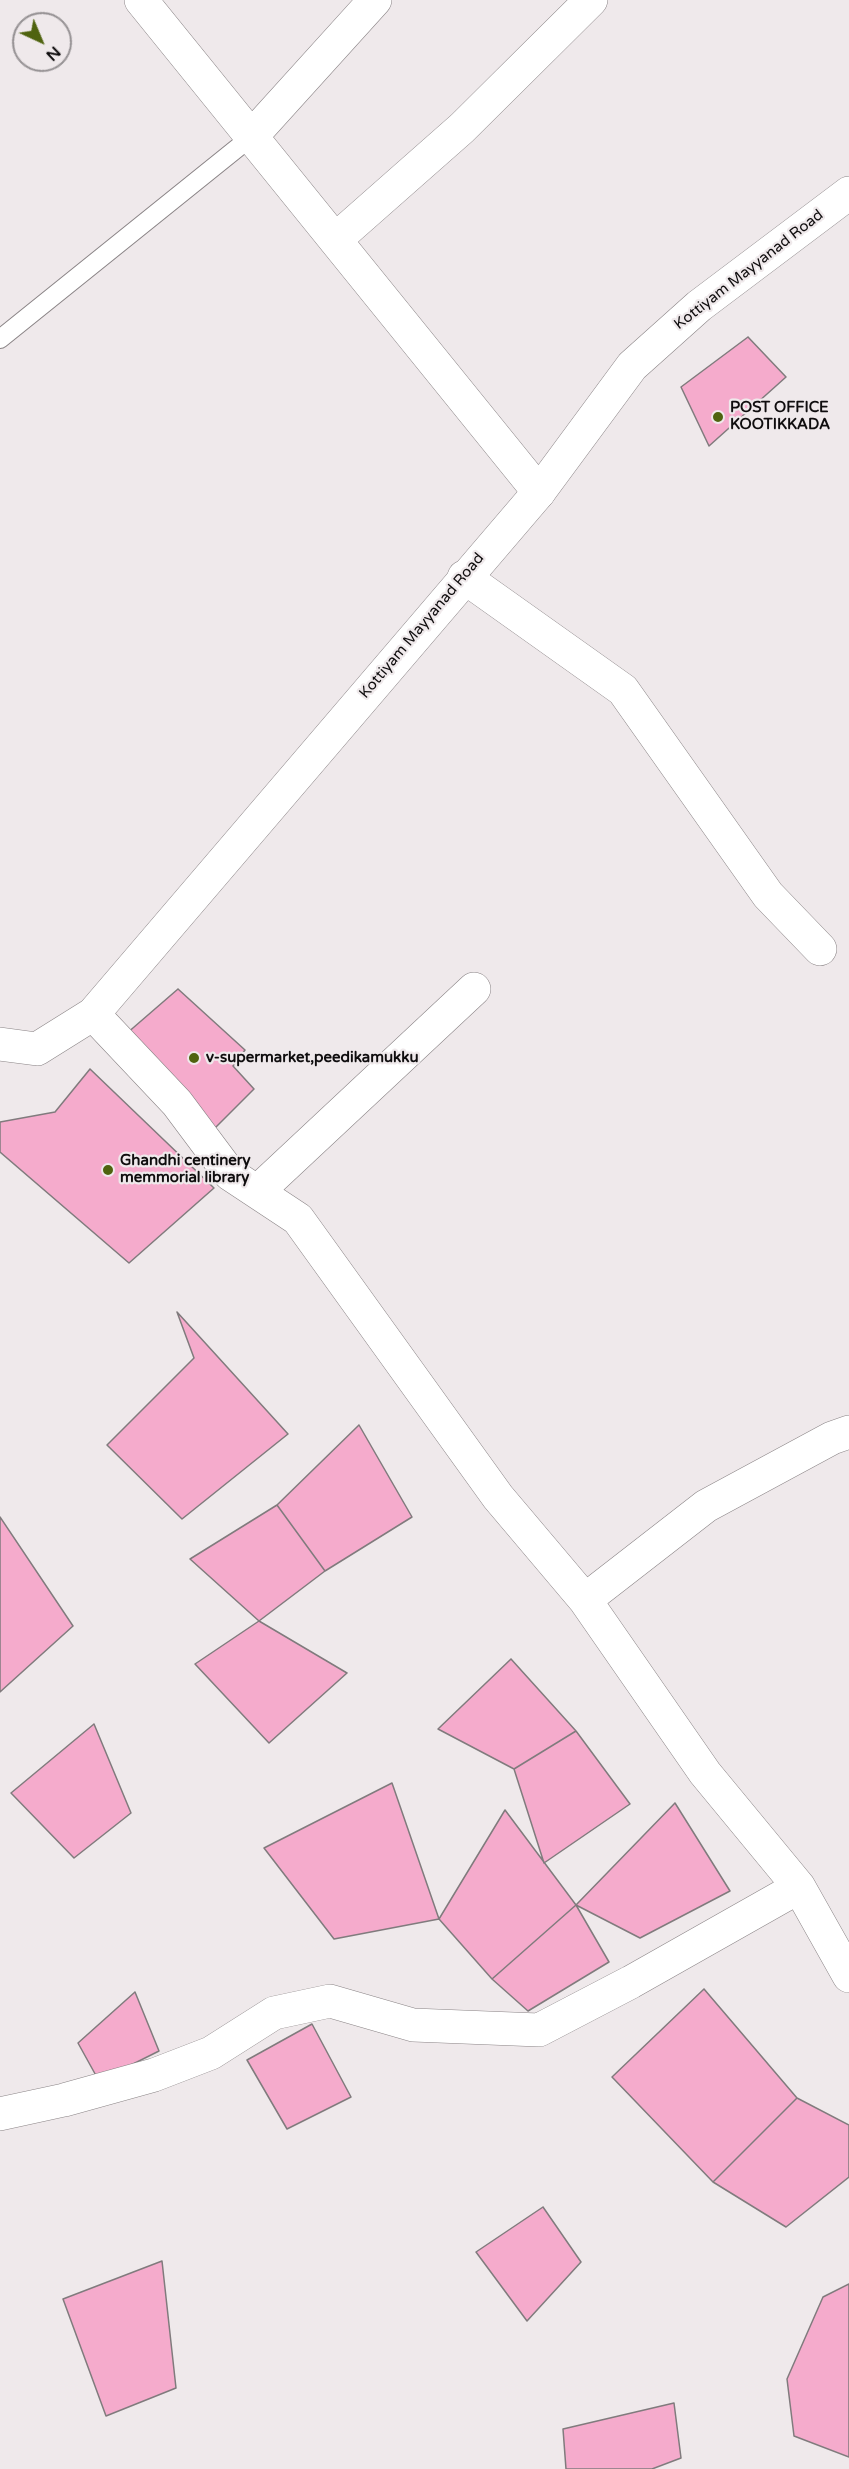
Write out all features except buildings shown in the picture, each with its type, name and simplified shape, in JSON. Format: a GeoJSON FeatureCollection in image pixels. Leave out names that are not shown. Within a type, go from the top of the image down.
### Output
{"type":"FeatureCollection","features":[{"type":"Feature","properties":{"kind":"street"},"geometry":{"type":"LineString","coordinates":[[141,0],[539,492]]}},
{"type":"Feature","properties":{"kind":"street"},"geometry":{"type":"LineString","coordinates":[[251,137],[375,0]]}},
{"type":"Feature","properties":{"kind":"street"},"geometry":{"type":"LineString","coordinates":[[334,240],[462,128],[591,0]]}},
{"type":"Feature","properties":{"kind":"street","name":"Kottiyam Mayyanad Road"},"geometry":{"type":"LineString","coordinates":[[0,1044],[37,1049],[93,1014],[464,577],[539,492],[632,366],[699,306],[849,193]]}},
{"type":"Feature","properties":{"kind":"street"},"geometry":{"type":"LineString","coordinates":[[464,577],[623,690],[768,895],[820,949]]}},
{"type":"Feature","properties":{"kind":"street"},"geometry":{"type":"LineString","coordinates":[[257,1192],[474,989]]}},
{"type":"Feature","properties":{"kind":"street"},"geometry":{"type":"LineString","coordinates":[[93,1014],[177,1103],[230,1174],[298,1220],[498,1497],[585,1600],[705,1773],[799,1887],[849,1976]]}},
{"type":"Feature","properties":{"kind":"street"},"geometry":{"type":"LineString","coordinates":[[585,1600],[706,1506],[832,1438],[849,1432]]}},
{"type":"Feature","properties":{"kind":"street"},"geometry":{"type":"LineString","coordinates":[[0,2114],[64,2100],[154,2075],[211,2053],[274,2013],[330,2001],[413,2025],[539,2030],[799,1887]]}},
{"type":"Feature","properties":{"kind":"lane"},"geometry":{"type":"LineString","coordinates":[[0,339],[251,137]]}},
{"type":"Feature","properties":{"kind":"place","name":"POST OFFICE KOOTIKKADA"},"geometry":{"type":"Point","coordinates":[718,417]}},
{"type":"Feature","properties":{"kind":"place","name":"v-supermarket,peedikamukku"},"geometry":{"type":"Point","coordinates":[194,1058]}},
{"type":"Feature","properties":{"kind":"place","name":"Ghandhi centinery memmorial library"},"geometry":{"type":"Point","coordinates":[108,1170]}}]}
